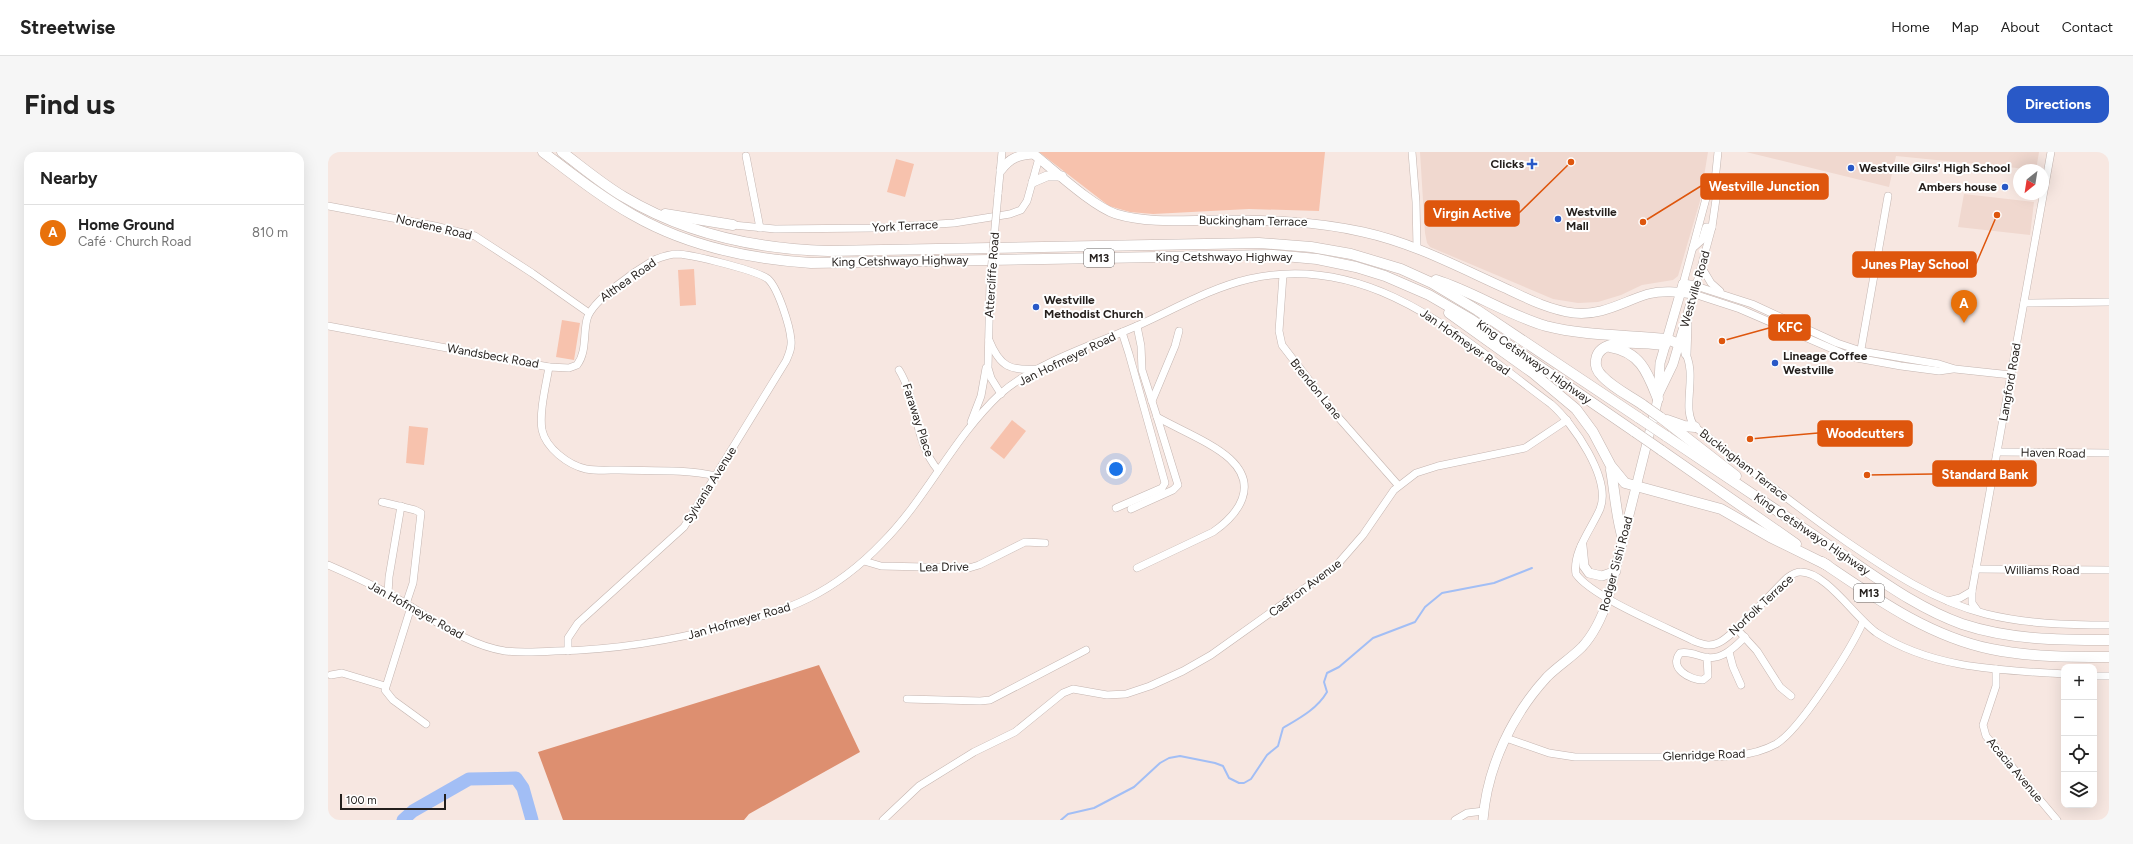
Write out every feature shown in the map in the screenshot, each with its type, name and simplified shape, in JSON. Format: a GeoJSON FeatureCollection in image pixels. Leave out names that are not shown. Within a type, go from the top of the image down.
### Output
{"type":"FeatureCollection","features":[{"type":"Feature","properties":{"kind":"highway","name":"King Cetshwayo Highway"},"geometry":{"type":"LineString","coordinates":[[543,152],[596,192],[634,216],[655,226],[698,243],[766,258],[811,263],[1274,255],[1317,259],[1356,267],[1407,284],[1451,306],[1827,565],[1898,612],[1956,639],[1991,649],[2023,654],[2109,657]]}},
{"type":"Feature","properties":{"kind":"highway","name":"King Cetshwayo Highway"},"geometry":{"type":"LineString","coordinates":[[562,152],[604,184],[652,212],[672,221],[720,238],[748,244],[802,250],[1259,243],[1311,247],[1351,254],[1401,269],[1453,295],[1919,604],[1963,624],[2017,637],[2062,640],[2109,640]]}},
{"type":"Feature","properties":{"kind":"highway"},"geometry":{"type":"LineString","coordinates":[[652,212],[733,225]]}},
{"type":"Feature","properties":{"kind":"highway"},"geometry":{"type":"LineString","coordinates":[[1356,267],[1426,299],[1447,311],[1564,397],[1586,420],[1611,466],[1620,479],[1635,487],[1704,503],[1721,509],[1770,537],[1827,565]]}},
{"type":"Feature","properties":{"kind":"highway"},"geometry":{"type":"LineString","coordinates":[[1401,269],[1444,282],[1516,315],[1545,326],[1576,332],[1666,342],[1681,349]]}},
{"type":"Feature","properties":{"kind":"highway"},"geometry":{"type":"LineString","coordinates":[[1666,342],[1614,343],[1605,346],[1596,357],[1598,370],[1608,382],[1660,417],[1825,543]]}},
{"type":"Feature","properties":{"kind":"highway"},"geometry":{"type":"LineString","coordinates":[[1605,346],[1622,350],[1637,359],[1646,370],[1658,396]]}},
{"type":"Feature","properties":{"kind":"highway"},"geometry":{"type":"LineString","coordinates":[[1660,417],[1684,426],[1695,427]]}},
{"type":"Feature","properties":{"kind":"highway"},"geometry":{"type":"LineString","coordinates":[[1611,466],[1618,521],[1624,539]]}},
{"type":"Feature","properties":{"kind":"main road"},"geometry":{"type":"LineString","coordinates":[[1001,170],[1008,160],[1015,157],[1034,155]]}},
{"type":"Feature","properties":{"kind":"main road","name":"Buckingham Terrace"},"geometry":{"type":"LineString","coordinates":[[1034,155],[1103,208],[1130,218],[1156,220],[1255,220],[1308,222],[1365,232],[1417,248],[1533,301],[1571,312],[1596,313],[1612,309],[1649,294],[1682,288],[1695,290]]}},
{"type":"Feature","properties":{"kind":"main road"},"geometry":{"type":"LineString","coordinates":[[1033,182],[1047,176],[1062,176]]}},
{"type":"Feature","properties":{"kind":"main road","name":"Westville Road"},"geometry":{"type":"LineString","coordinates":[[1635,487],[1658,396],[1659,370],[1682,288]]}},
{"type":"Feature","properties":{"kind":"main road","name":"Westville Road"},"geometry":{"type":"LineString","coordinates":[[1658,396],[1681,349],[1686,321],[1695,290]]}},
{"type":"Feature","properties":{"kind":"main road","name":"Rodger Sishi Road"},"geometry":{"type":"LineString","coordinates":[[1484,816],[1491,780],[1506,738],[1518,714],[1535,691],[1588,639],[1600,622],[1616,571],[1635,487]]}},
{"type":"Feature","properties":{"kind":"main road"},"geometry":{"type":"LineString","coordinates":[[1582,546],[1584,566],[1589,573],[1602,576],[1616,571]]}},
{"type":"Feature","properties":{"kind":"street","name":"Attercliffe Road"},"geometry":{"type":"LineString","coordinates":[[1000,394],[991,378],[987,362],[990,283],[1002,152]]}},
{"type":"Feature","properties":{"kind":"street"},"geometry":{"type":"LineString","coordinates":[[1412,152],[1416,202],[1417,248]]}},
{"type":"Feature","properties":{"kind":"street","name":"Westville Road"},"geometry":{"type":"LineString","coordinates":[[1695,290],[1712,227],[1717,190],[1715,181],[1718,152]]}},
{"type":"Feature","properties":{"kind":"street","name":"Langford Road"},"geometry":{"type":"LineString","coordinates":[[1977,610],[1972,603],[1972,592],[2051,152]]}},
{"type":"Feature","properties":{"kind":"street","name":"York Terrace"},"geometry":{"type":"LineString","coordinates":[[733,225],[791,229],[874,228],[940,225],[981,220],[1010,214],[1021,210],[1027,201],[1033,182],[1034,155]]}},
{"type":"Feature","properties":{"kind":"street"},"geometry":{"type":"LineString","coordinates":[[746,156],[760,228]]}},
{"type":"Feature","properties":{"kind":"street","name":"Westville Road"},"geometry":{"type":"LineString","coordinates":[[1682,288],[1708,191],[1715,181]]}},
{"type":"Feature","properties":{"kind":"street"},"geometry":{"type":"LineString","coordinates":[[1860,359],[1888,196]]}},
{"type":"Feature","properties":{"kind":"street","name":"Nordene Road"},"geometry":{"type":"LineString","coordinates":[[328,206],[435,226],[481,239],[589,313]]}},
{"type":"Feature","properties":{"kind":"street"},"geometry":{"type":"LineString","coordinates":[[1693,248],[1702,240],[1706,227],[1712,227]]}},
{"type":"Feature","properties":{"kind":"street","name":"Althea Road"},"geometry":{"type":"LineString","coordinates":[[589,313],[599,300],[643,268],[666,256],[681,255],[757,273],[773,284],[790,335],[791,346],[789,355]]}},
{"type":"Feature","properties":{"kind":"street"},"geometry":{"type":"LineString","coordinates":[[1702,268],[1713,286],[1724,294]]}},
{"type":"Feature","properties":{"kind":"street","name":"Jan Hofmeyer Road"},"geometry":{"type":"LineString","coordinates":[[328,564],[388,594],[458,634],[496,649],[522,652],[607,649],[655,642],[762,616],[812,597],[864,561],[898,526],[969,428],[1000,394],[1022,379],[1042,368],[1222,287],[1246,280],[1283,274],[1315,274],[1362,284],[1423,311],[1445,325],[1551,404],[1567,420],[1593,465],[1603,494],[1600,508],[1575,564],[1576,574],[1586,584],[1608,599]]}},
{"type":"Feature","properties":{"kind":"street","name":"Brendon Lane"},"geometry":{"type":"LineString","coordinates":[[1283,274],[1279,330],[1284,349],[1332,410],[1398,485]]}},
{"type":"Feature","properties":{"kind":"street"},"geometry":{"type":"LineString","coordinates":[[1695,290],[1860,359],[1939,371],[1955,369]]}},
{"type":"Feature","properties":{"kind":"street"},"geometry":{"type":"LineString","coordinates":[[1695,290],[1724,294],[1752,304],[1837,343],[1861,351],[1926,362],[1955,369],[2011,375]]}},
{"type":"Feature","properties":{"kind":"street"},"geometry":{"type":"LineString","coordinates":[[2024,303],[2109,302]]}},
{"type":"Feature","properties":{"kind":"street"},"geometry":{"type":"LineString","coordinates":[[548,366],[574,368],[579,362],[583,353],[589,313]]}},
{"type":"Feature","properties":{"kind":"street","name":"Wandsbeck Road"},"geometry":{"type":"LineString","coordinates":[[328,326],[548,366],[542,418],[543,432],[545,438],[554,449],[571,463],[591,470],[692,472],[716,476]]}},
{"type":"Feature","properties":{"kind":"street"},"geometry":{"type":"LineString","coordinates":[[1131,509],[1173,490],[1178,485],[1142,370],[1141,346],[1137,326]]}},
{"type":"Feature","properties":{"kind":"street"},"geometry":{"type":"LineString","coordinates":[[1152,401],[1175,346],[1179,331]]}},
{"type":"Feature","properties":{"kind":"street"},"geometry":{"type":"LineString","coordinates":[[1116,508],[1162,488],[1165,483],[1122,332]]}},
{"type":"Feature","properties":{"kind":"street"},"geometry":{"type":"LineString","coordinates":[[988,336],[996,355],[1004,364],[1023,370],[1042,368]]}},
{"type":"Feature","properties":{"kind":"street","name":"Buckingham Terrace"},"geometry":{"type":"LineString","coordinates":[[1681,349],[1691,373],[1689,414],[1695,427],[1785,497],[1903,580],[1948,602],[1977,610],[1985,614],[2040,624],[2109,625]]}},
{"type":"Feature","properties":{"kind":"street","name":"Sylvania Avenue"},"geometry":{"type":"LineString","coordinates":[[568,651],[568,638],[578,623],[679,533],[690,519],[789,355]]}},
{"type":"Feature","properties":{"kind":"street"},"geometry":{"type":"LineString","coordinates":[[969,428],[981,396],[987,362]]}},
{"type":"Feature","properties":{"kind":"street","name":"Faraway Place"},"geometry":{"type":"LineString","coordinates":[[899,370],[908,389],[926,453],[938,470]]}},
{"type":"Feature","properties":{"kind":"street"},"geometry":{"type":"LineString","coordinates":[[1137,568],[1213,532],[1224,524],[1237,511],[1244,492],[1241,476],[1229,458],[1157,417]]}},
{"type":"Feature","properties":{"kind":"street","name":"Caefron Avenue"},"geometry":{"type":"LineString","coordinates":[[883,820],[919,786],[974,752],[1015,732],[1063,693],[1073,689],[1106,695],[1119,695],[1136,691],[1183,671],[1211,655],[1343,560],[1398,485],[1416,473],[1427,468],[1525,448],[1567,420]]}},
{"type":"Feature","properties":{"kind":"street","name":"Haven Road"},"geometry":{"type":"LineString","coordinates":[[1997,452],[2109,453]]}},
{"type":"Feature","properties":{"kind":"street"},"geometry":{"type":"LineString","coordinates":[[382,502],[418,510],[421,516],[413,583],[385,686],[389,697],[426,724]]}},
{"type":"Feature","properties":{"kind":"street"},"geometry":{"type":"LineString","coordinates":[[388,594],[390,586],[389,577],[401,506]]}},
{"type":"Feature","properties":{"kind":"street","name":"Lea Drive"},"geometry":{"type":"LineString","coordinates":[[864,561],[881,566],[969,568],[979,565],[1025,542],[1045,543]]}},
{"type":"Feature","properties":{"kind":"street","name":"Williams Road"},"geometry":{"type":"LineString","coordinates":[[1976,569],[2109,570]]}},
{"type":"Feature","properties":{"kind":"street","name":"Norfolk Terrace"},"geometry":{"type":"LineString","coordinates":[[1608,599],[1694,641],[1708,646],[1722,641],[1787,578],[1801,571],[1809,573],[1820,580],[1863,622],[1878,633],[1928,658],[1953,664],[1996,670],[2061,674]]}},
{"type":"Feature","properties":{"kind":"street"},"geometry":{"type":"LineString","coordinates":[[1948,602],[1972,592]]}},
{"type":"Feature","properties":{"kind":"street","name":"Glenridge Road"},"geometry":{"type":"LineString","coordinates":[[1506,738],[1549,753],[1575,757],[1716,756],[1739,755],[1760,750],[1775,744],[1792,730],[1851,645],[1863,622]]}},
{"type":"Feature","properties":{"kind":"street"},"geometry":{"type":"LineString","coordinates":[[1736,628],[1757,651],[1780,687],[1791,696]]}},
{"type":"Feature","properties":{"kind":"street"},"geometry":{"type":"LineString","coordinates":[[1707,657],[1708,676],[1702,680],[1685,675],[1677,664],[1677,657],[1682,653],[1707,657],[1729,652],[1745,637]]}},
{"type":"Feature","properties":{"kind":"street"},"geometry":{"type":"LineString","coordinates":[[907,698],[980,701],[990,700],[1086,650]]}},
{"type":"Feature","properties":{"kind":"street"},"geometry":{"type":"LineString","coordinates":[[1729,652],[1733,667],[1741,685]]}},
{"type":"Feature","properties":{"kind":"street","name":"Acacia Avenue"},"geometry":{"type":"LineString","coordinates":[[1996,670],[1996,686],[1983,725],[1986,736],[2057,820]]}},
{"type":"Feature","properties":{"kind":"street"},"geometry":{"type":"LineString","coordinates":[[331,675],[342,673],[385,686]]}},
{"type":"Feature","properties":{"kind":"street"},"geometry":{"type":"LineString","coordinates":[[2097,676],[2109,676]]}},
{"type":"Feature","properties":{"kind":"street"},"geometry":{"type":"LineString","coordinates":[[1454,820],[1467,814],[1484,816]]}},
{"type":"Feature","properties":{"kind":"shaded area"},"geometry":{"type":"Polygon","coordinates":[[[1039,152],[1325,152],[1319,211],[1249,209],[1153,214],[1130,212],[1109,206],[1039,152]]]}},
{"type":"Feature","properties":{"kind":"shaded area"},"geometry":{"type":"Polygon","coordinates":[[[1420,152],[1708,152],[1700,201],[1678,276],[1673,280],[1642,285],[1621,295],[1598,302],[1578,303],[1553,299],[1430,247],[1427,243],[1425,233],[1420,152]]]}},
{"type":"Feature","properties":{"kind":"shaded area","name":"Westville Gilrs' High School"},"geometry":{"type":"Polygon","coordinates":[[[1746,152],[2039,152],[2037,164],[2013,164],[2013,168],[1896,156],[1889,187],[1746,152]]]}},
{"type":"Feature","properties":{"kind":"shaded area"},"geometry":{"type":"Polygon","coordinates":[[[896,159],[914,164],[905,197],[887,192],[896,159]]]}},
{"type":"Feature","properties":{"kind":"shaded area"},"geometry":{"type":"Polygon","coordinates":[[[1964,194],[2034,202],[2030,235],[1958,227],[1964,194]]]}},
{"type":"Feature","properties":{"kind":"shaded area"},"geometry":{"type":"Polygon","coordinates":[[[694,269],[696,305],[680,306],[678,270],[694,269]]]}},
{"type":"Feature","properties":{"kind":"shaded area"},"geometry":{"type":"Polygon","coordinates":[[[562,320],[580,323],[574,360],[556,357],[562,320]]]}},
{"type":"Feature","properties":{"kind":"shaded area"},"geometry":{"type":"Polygon","coordinates":[[[1012,420],[1026,431],[1004,459],[990,448],[1012,420]]]}},
{"type":"Feature","properties":{"kind":"shaded area"},"geometry":{"type":"Polygon","coordinates":[[[409,426],[428,428],[424,465],[406,463],[409,426]]]}},
{"type":"Feature","properties":{"kind":"shaded area"},"geometry":{"type":"Polygon","coordinates":[[[819,665],[860,752],[749,814],[744,820],[563,820],[538,752],[819,665]]]}},
{"type":"Feature","properties":{"kind":"waterway"},"geometry":{"type":"LineString","coordinates":[[1061,820],[1068,814],[1094,808],[1134,787],[1160,763],[1169,758],[1180,756],[1215,763],[1223,766],[1229,778],[1239,783],[1244,783],[1251,779],[1267,755],[1278,746],[1283,728],[1308,713],[1323,698],[1327,692],[1324,682],[1327,673],[1339,667],[1373,638],[1415,622],[1425,607],[1442,593],[1494,583],[1532,568]]}},
{"type":"Feature","properties":{"kind":"waterway"},"geometry":{"type":"LineString","coordinates":[[403,820],[413,811],[469,779],[516,778],[523,788],[532,820]]}},
{"type":"Feature","properties":{"kind":"place","name":"Virgin Active"},"geometry":{"type":"Point","coordinates":[1571,162]}},
{"type":"Feature","properties":{"kind":"place","name":"Clicks"},"geometry":{"type":"Point","coordinates":[1532,164]}},
{"type":"Feature","properties":{"kind":"place","name":"Westville Gilrs' High School"},"geometry":{"type":"Point","coordinates":[1851,168]}},
{"type":"Feature","properties":{"kind":"place","name":"Ambers house"},"geometry":{"type":"Point","coordinates":[2005,187]}},
{"type":"Feature","properties":{"kind":"place","name":"Junes Play School"},"geometry":{"type":"Point","coordinates":[1997,215]}},
{"type":"Feature","properties":{"kind":"place","name":"Westville Mall"},"geometry":{"type":"Point","coordinates":[1558,219]}},
{"type":"Feature","properties":{"kind":"place","name":"Westville Junction"},"geometry":{"type":"Point","coordinates":[1643,222]}},
{"type":"Feature","properties":{"kind":"place","name":"Westville Methodist Church"},"geometry":{"type":"Point","coordinates":[1036,307]}},
{"type":"Feature","properties":{"kind":"place","name":"Home Ground"},"geometry":{"type":"Point","coordinates":[1964,323]}},
{"type":"Feature","properties":{"kind":"place","name":"KFC"},"geometry":{"type":"Point","coordinates":[1722,341]}},
{"type":"Feature","properties":{"kind":"place","name":"Lineage Coffee Westville"},"geometry":{"type":"Point","coordinates":[1775,363]}},
{"type":"Feature","properties":{"kind":"place","name":"Woodcutters"},"geometry":{"type":"Point","coordinates":[1750,439]}},
{"type":"Feature","properties":{"kind":"place","name":"Standard Bank"},"geometry":{"type":"Point","coordinates":[1867,475]}}]}
